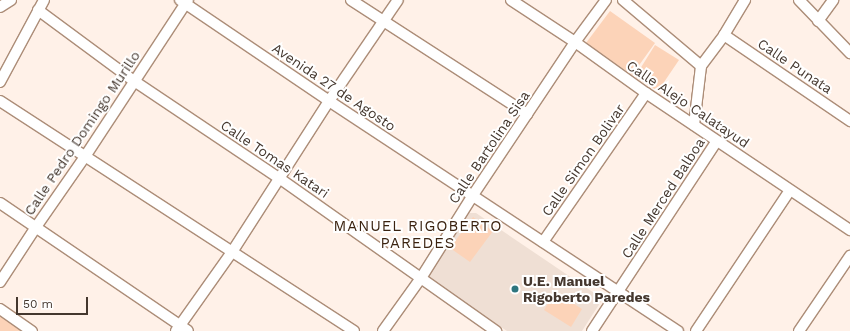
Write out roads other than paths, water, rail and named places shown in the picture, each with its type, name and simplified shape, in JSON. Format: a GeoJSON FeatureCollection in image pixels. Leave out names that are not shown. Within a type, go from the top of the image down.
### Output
{"type":"FeatureCollection","features":[{"type":"Feature","properties":{"kind":"street"},"geometry":{"type":"LineString","coordinates":[[0,7],[11,0]]}},
{"type":"Feature","properties":{"kind":"street"},"geometry":{"type":"LineString","coordinates":[[0,82],[44,0]]}},
{"type":"Feature","properties":{"kind":"street"},"geometry":{"type":"LineString","coordinates":[[351,0],[527,114]]}},
{"type":"Feature","properties":{"kind":"street"},"geometry":{"type":"LineString","coordinates":[[0,203],[181,329],[329,101],[398,0]]}},
{"type":"Feature","properties":{"kind":"street","name":"Calle Alejo Calatayud"},"geometry":{"type":"LineString","coordinates":[[511,0],[850,230]]}},
{"type":"Feature","properties":{"kind":"street","name":"Calle Bartolina Sisa"},"geometry":{"type":"LineString","coordinates":[[383,331],[421,278],[473,195],[575,42],[606,0]]}},
{"type":"Feature","properties":{"kind":"street"},"geometry":{"type":"LineString","coordinates":[[623,0],[635,4],[700,66]]}},
{"type":"Feature","properties":{"kind":"street"},"geometry":{"type":"LineString","coordinates":[[694,125],[700,66],[724,35],[745,0]]}},
{"type":"Feature","properties":{"kind":"street"},"geometry":{"type":"LineString","coordinates":[[799,0],[850,53]]}},
{"type":"Feature","properties":{"kind":"street"},"geometry":{"type":"LineString","coordinates":[[818,21],[832,0]]}},
{"type":"Feature","properties":{"kind":"street","name":"Calle Pedro Domingo Murillo"},"geometry":{"type":"LineString","coordinates":[[0,282],[86,155],[184,1]]}},
{"type":"Feature","properties":{"kind":"street","name":"Avenida 27 de Agosto"},"geometry":{"type":"LineString","coordinates":[[184,1],[329,101],[678,331]]}},
{"type":"Feature","properties":{"kind":"street","name":"Calle Tomas Katari"},"geometry":{"type":"LineString","coordinates":[[38,10],[134,81],[279,178],[496,331]]}},
{"type":"Feature","properties":{"kind":"street","name":"Calle Punata"},"geometry":{"type":"LineString","coordinates":[[724,35],[850,121]]}},
{"type":"Feature","properties":{"kind":"street","name":"Calle Simon Bolivar"},"geometry":{"type":"LineString","coordinates":[[543,242],[646,93]]}},
{"type":"Feature","properties":{"kind":"street"},"geometry":{"type":"LineString","coordinates":[[0,101],[86,155],[354,331]]}},
{"type":"Feature","properties":{"kind":"street","name":"Calle Merced Balboa"},"geometry":{"type":"LineString","coordinates":[[592,331],[717,141]]}},
{"type":"Feature","properties":{"kind":"street"},"geometry":{"type":"LineString","coordinates":[[696,331],[790,190]]}},
{"type":"Feature","properties":{"kind":"street"},"geometry":{"type":"LineString","coordinates":[[799,331],[850,256]]}},
{"type":"Feature","properties":{"kind":"street"},"geometry":{"type":"LineString","coordinates":[[0,309],[32,331]]}},
{"type":"Feature","properties":{"kind":"place","name":"U.E. Manuel Rigoberto Paredes"},"geometry":{"type":"Point","coordinates":[515,289]}},
{"type":"Feature","properties":{"kind":"district","name":"MANUEL RIGOBERTO PAREDES"},"geometry":{"type":"Point","coordinates":[418,234]}}]}
